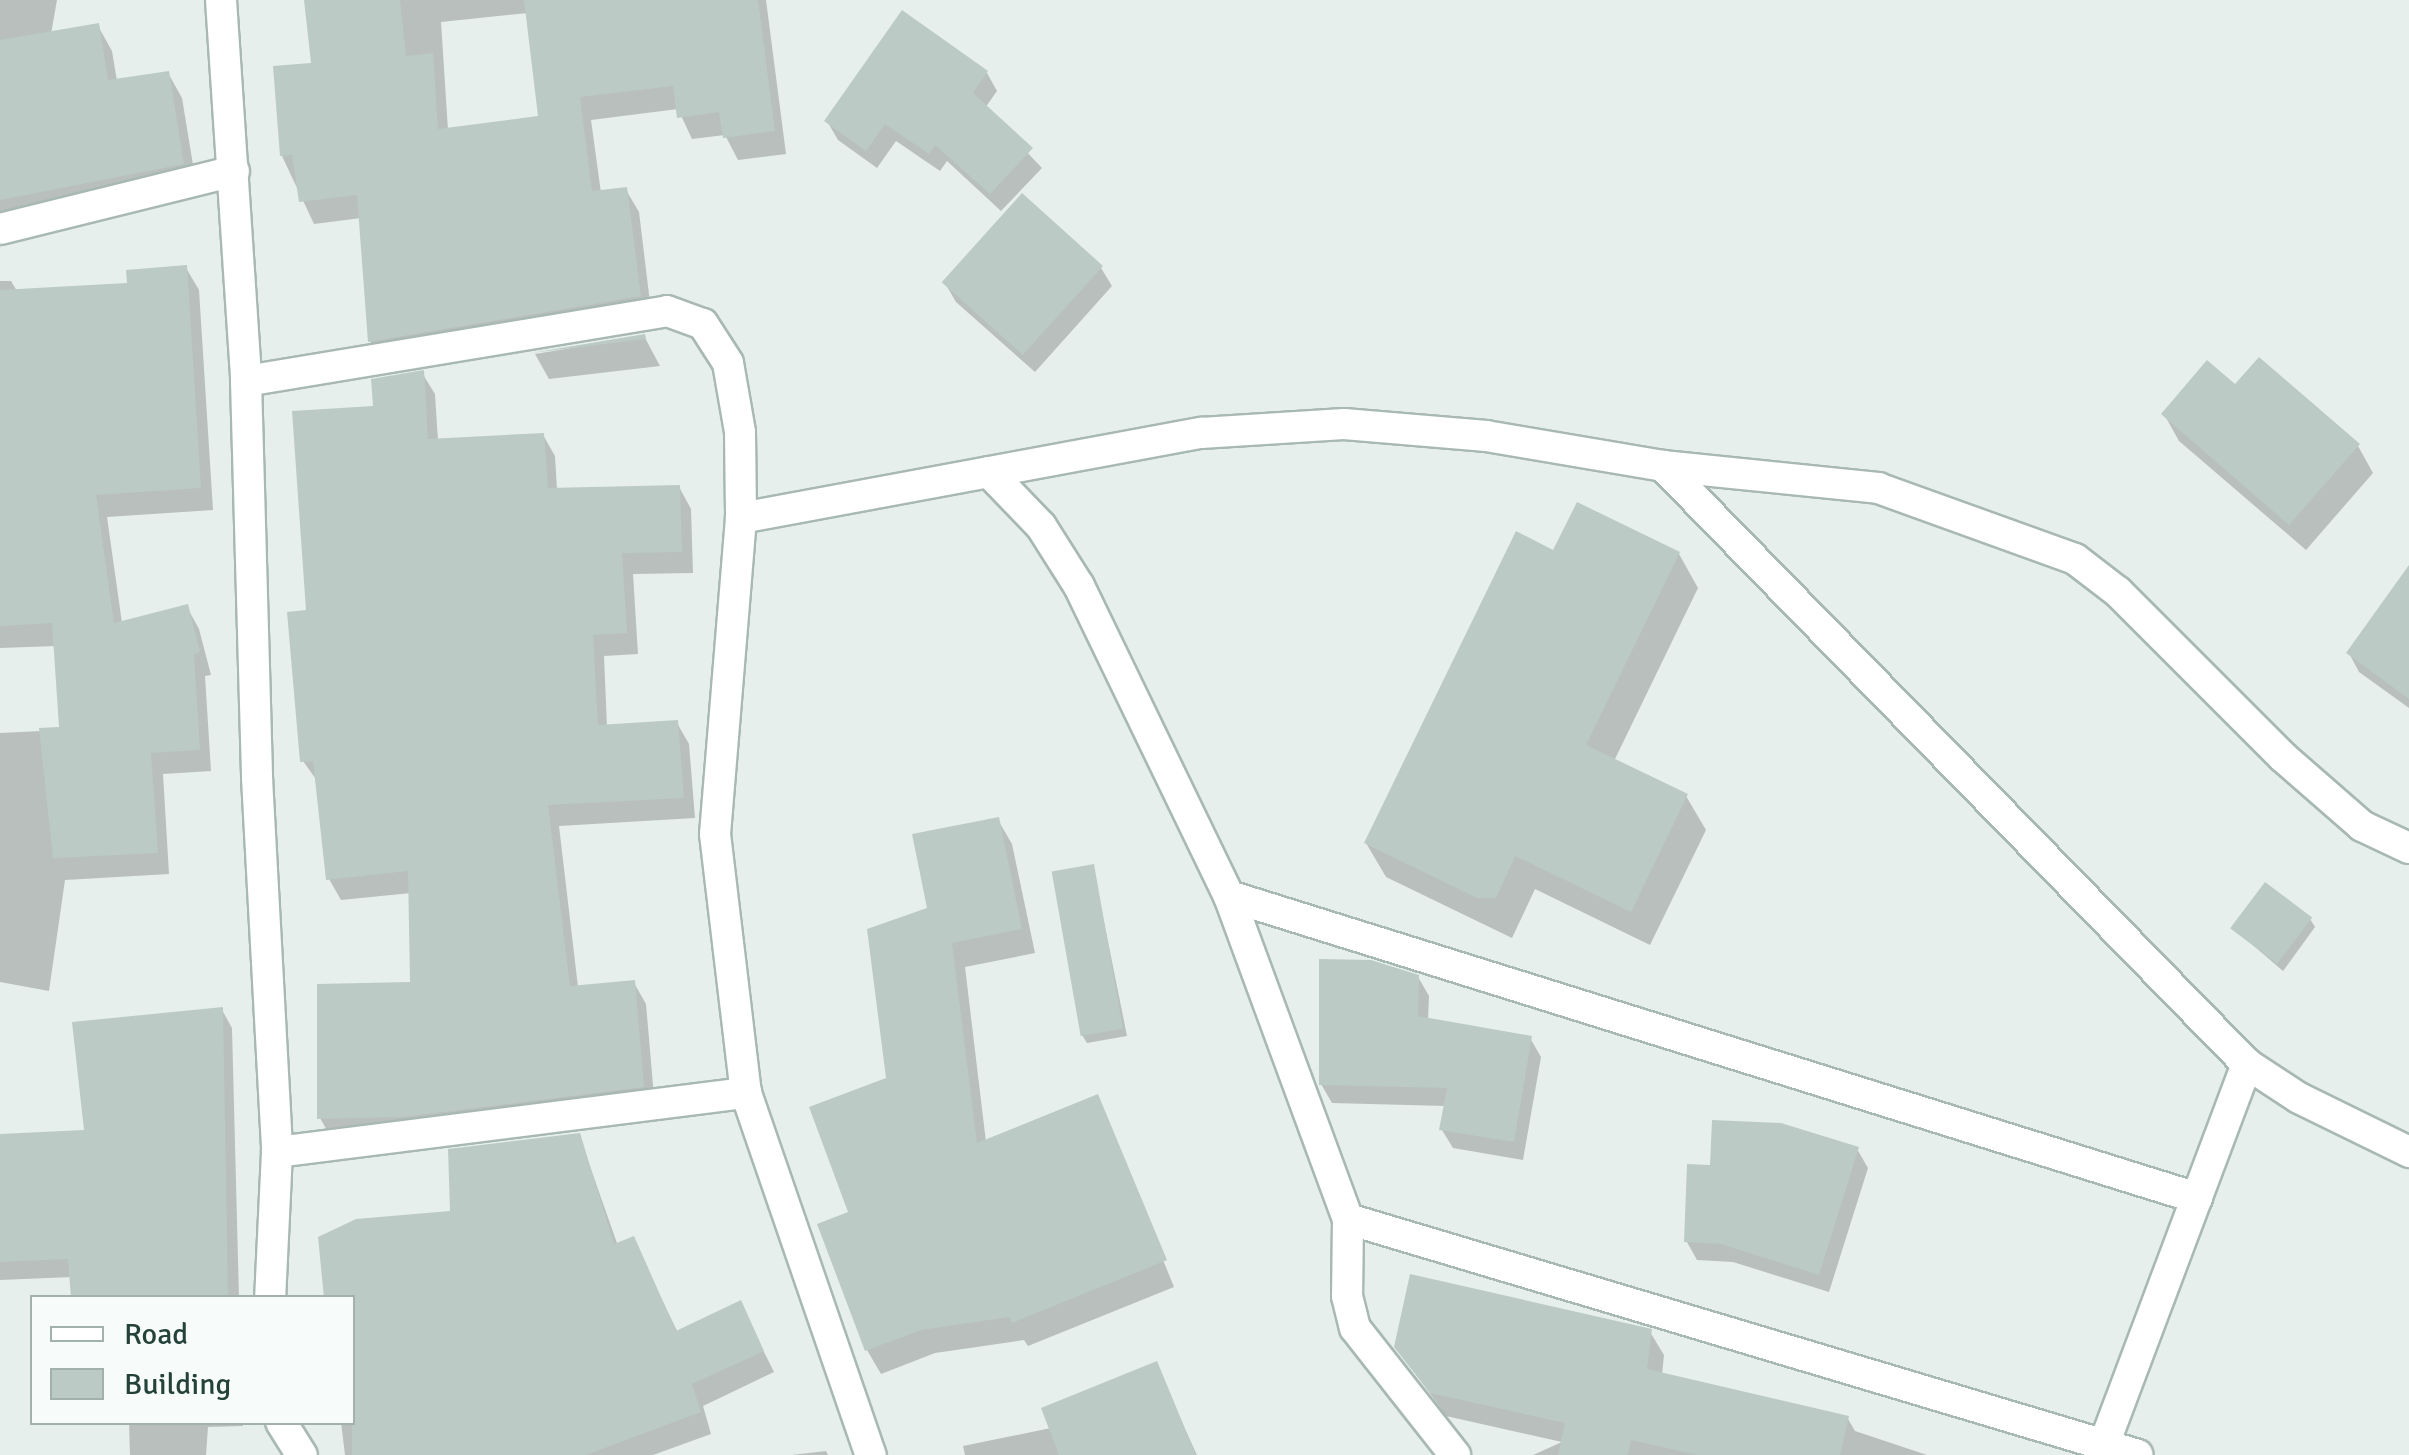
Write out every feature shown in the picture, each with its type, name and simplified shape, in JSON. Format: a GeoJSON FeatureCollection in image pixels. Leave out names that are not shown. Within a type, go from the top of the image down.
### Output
{"type":"FeatureCollection","features":[{"type":"Feature","properties":{"kind":"street"},"geometry":{"type":"LineString","coordinates":[[221,0],[246,381],[257,778],[277,1152],[270,1295]]}},
{"type":"Feature","properties":{"kind":"street"},"geometry":{"type":"LineString","coordinates":[[0,230],[234,171]]}},
{"type":"Feature","properties":{"kind":"street"},"geometry":{"type":"LineString","coordinates":[[246,381],[667,311],[703,324],[728,363],[740,432],[741,518],[715,834],[746,1093],[871,1455]]}},
{"type":"Feature","properties":{"kind":"street"},"geometry":{"type":"LineString","coordinates":[[741,518],[1202,432],[1344,424],[1486,436],[1663,466],[1878,488],[2075,559],[2118,592],[2283,757],[2362,826],[2409,848]]}},
{"type":"Feature","properties":{"kind":"street"},"geometry":{"type":"LineString","coordinates":[[1663,466],[2248,1064],[2298,1098],[2409,1152]]}},
{"type":"Feature","properties":{"kind":"street"},"geometry":{"type":"LineString","coordinates":[[989,472],[1041,526],[1079,586],[1230,896],[1348,1219],[1347,1296],[1355,1328],[1455,1455]]}},
{"type":"Feature","properties":{"kind":"street"},"geometry":{"type":"LineString","coordinates":[[1230,896],[2197,1198]]}},
{"type":"Feature","properties":{"kind":"street"},"geometry":{"type":"LineString","coordinates":[[2102,1450],[2248,1064]]}},
{"type":"Feature","properties":{"kind":"street"},"geometry":{"type":"LineString","coordinates":[[277,1152],[746,1093]]}},
{"type":"Feature","properties":{"kind":"street"},"geometry":{"type":"LineString","coordinates":[[1348,1219],[2102,1450],[2138,1455]]}},
{"type":"Feature","properties":{"kind":"street"},"geometry":{"type":"LineString","coordinates":[[282,1425],[302,1455]]}},
{"type":"Feature","properties":{"kind":"building"},"geometry":{"type":"Polygon","coordinates":[[[304,0],[400,0],[406,56],[433,53],[438,129],[538,116],[524,0],[758,0],[775,131],[723,138],[719,112],[677,118],[673,86],[580,97],[592,191],[627,187],[641,296],[368,342],[357,195],[299,202],[292,155],[280,156],[273,66],[311,63],[304,0]]]}},
{"type":"Feature","properties":{"kind":"building"},"geometry":{"type":"Polygon","coordinates":[[[902,10],[988,71],[973,93],[1033,148],[990,194],[935,145],[929,154],[885,124],[866,151],[824,121],[902,10]]]}},
{"type":"Feature","properties":{"kind":"building"},"geometry":{"type":"Polygon","coordinates":[[[99,23],[108,80],[169,71],[184,164],[0,200],[0,40],[99,23]]]}},
{"type":"Feature","properties":{"kind":"building"},"geometry":{"type":"Polygon","coordinates":[[[1022,193],[1103,266],[1023,355],[942,282],[1022,193]]]}},
{"type":"Feature","properties":{"kind":"building"},"geometry":{"type":"Polygon","coordinates":[[[187,265],[201,488],[96,495],[114,623],[188,604],[200,652],[194,654],[200,750],[151,753],[158,853],[53,858],[39,728],[59,727],[52,623],[0,626],[0,290],[127,283],[126,270],[187,265]]]}},
{"type":"Feature","properties":{"kind":"building"},"geometry":{"type":"Polygon","coordinates":[[[645,334],[646,339],[531,353],[645,334]]]}},
{"type":"Feature","properties":{"kind":"building"},"geometry":{"type":"Polygon","coordinates":[[[2259,357],[2360,444],[2289,525],[2161,414],[2207,360],[2235,384],[2259,357]]]}},
{"type":"Feature","properties":{"kind":"building"},"geometry":{"type":"Polygon","coordinates":[[[424,370],[428,439],[544,433],[548,488],[680,485],[682,552],[622,553],[627,633],[593,635],[598,725],[678,720],[684,798],[548,805],[570,986],[635,980],[644,1087],[403,1117],[317,1119],[317,984],[410,982],[408,871],[326,880],[313,761],[300,762],[287,612],[306,610],[292,411],[373,406],[371,379],[424,370]]]}},
{"type":"Feature","properties":{"kind":"building"},"geometry":{"type":"Polygon","coordinates":[[[1577,502],[1680,552],[1586,745],[1688,794],[1631,912],[1515,856],[1496,898],[1477,898],[1364,843],[1516,531],[1553,550],[1577,502]]]}},
{"type":"Feature","properties":{"kind":"building"},"geometry":{"type":"Polygon","coordinates":[[[2409,565],[2409,699],[2346,653],[2409,565]]]}},
{"type":"Feature","properties":{"kind":"building"},"geometry":{"type":"Polygon","coordinates":[[[999,817],[1022,929],[952,943],[977,1143],[1098,1094],[1167,1260],[1012,1323],[1009,1317],[921,1330],[865,1351],[817,1224],[848,1212],[809,1107],[886,1078],[867,929],[927,908],[912,834],[999,817]]]}},
{"type":"Feature","properties":{"kind":"building"},"geometry":{"type":"Polygon","coordinates":[[[1094,864],[1123,1028],[1081,1036],[1052,871],[1094,864]]]}},
{"type":"Feature","properties":{"kind":"building"},"geometry":{"type":"Polygon","coordinates":[[[2265,882],[2312,918],[2277,964],[2230,928],[2265,882]]]}},
{"type":"Feature","properties":{"kind":"building"},"geometry":{"type":"Polygon","coordinates":[[[1319,959],[1371,960],[1419,975],[1418,1016],[1532,1036],[1514,1142],[1439,1130],[1447,1088],[1319,1085],[1319,959]]]}},
{"type":"Feature","properties":{"kind":"building"},"geometry":{"type":"Polygon","coordinates":[[[223,1007],[228,1295],[71,1295],[68,1259],[0,1262],[0,1134],[84,1130],[72,1022],[223,1007]]]}},
{"type":"Feature","properties":{"kind":"building"},"geometry":{"type":"Polygon","coordinates":[[[1712,1120],[1781,1123],[1859,1147],[1819,1275],[1721,1244],[1684,1242],[1687,1164],[1710,1165],[1712,1120]]]}},
{"type":"Feature","properties":{"kind":"building"},"geometry":{"type":"Polygon","coordinates":[[[580,1133],[614,1244],[634,1236],[676,1331],[741,1300],[764,1351],[692,1384],[701,1412],[586,1455],[352,1455],[355,1295],[324,1295],[318,1237],[356,1219],[450,1211],[448,1149],[580,1133]]]}},
{"type":"Feature","properties":{"kind":"building"},"geometry":{"type":"Polygon","coordinates":[[[1410,1274],[1652,1329],[1647,1369],[1849,1416],[1840,1455],[1697,1455],[1631,1440],[1628,1455],[1558,1455],[1565,1423],[1430,1393],[1394,1347],[1410,1274]]]}},
{"type":"Feature","properties":{"kind":"building"},"geometry":{"type":"Polygon","coordinates":[[[1157,1361],[1196,1455],[1059,1455],[1041,1408],[1157,1361]]]}}]}
